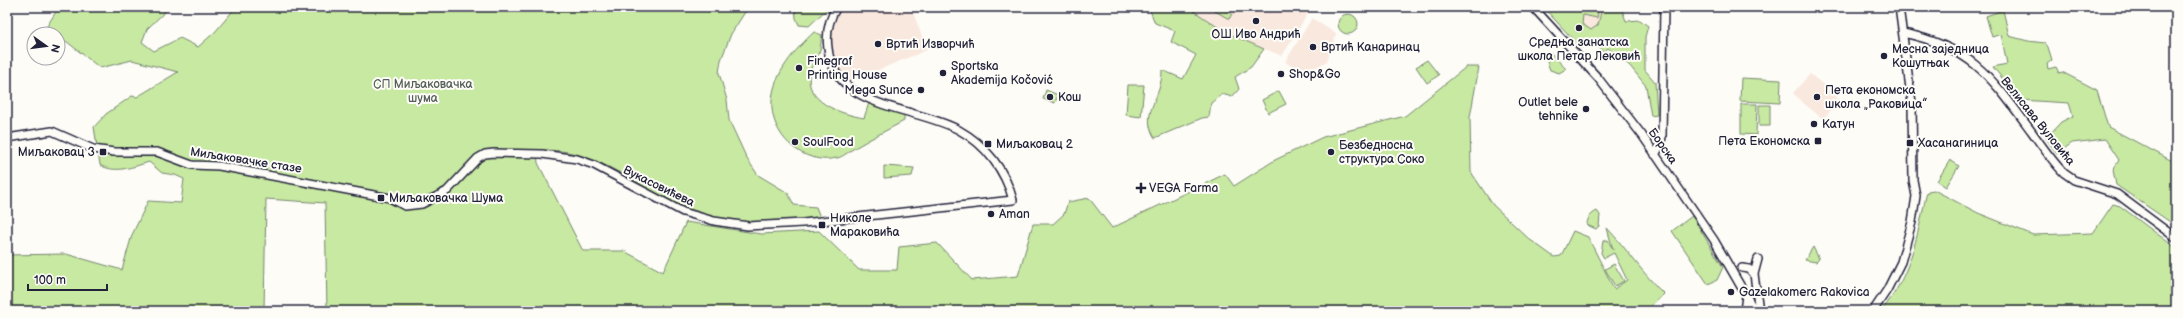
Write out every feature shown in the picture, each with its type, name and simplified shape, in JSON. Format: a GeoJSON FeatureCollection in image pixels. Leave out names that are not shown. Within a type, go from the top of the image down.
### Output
{"type":"FeatureCollection","features":[{"type":"Feature","properties":{"kind":"street","name":"Вукасовићева"},"geometry":{"type":"LineString","coordinates":[[390,198],[405,206],[422,204],[448,192],[478,158],[485,154],[494,153],[542,154],[577,159],[594,165],[683,212],[714,221],[748,226],[803,223],[1013,200],[1010,188],[999,167],[979,144],[966,134],[938,120],[868,98],[847,88],[835,71],[828,50],[828,28],[837,7]]}},
{"type":"Feature","properties":{"kind":"street","name":"Борска"},"geometry":{"type":"LineString","coordinates":[[1533,7],[1598,78],[1655,155],[1703,222],[1739,281],[1754,311]]}},
{"type":"Feature","properties":{"kind":"street"},"geometry":{"type":"LineString","coordinates":[[1655,155],[1660,146],[1662,137],[1664,7]]}},
{"type":"Feature","properties":{"kind":"street"},"geometry":{"type":"LineString","coordinates":[[1873,311],[1887,290],[1901,262],[1912,222],[1916,196],[1913,180],[1912,103],[1899,7]]}},
{"type":"Feature","properties":{"kind":"street","name":"Велисава Вуловића"},"geometry":{"type":"LineString","coordinates":[[1903,33],[1944,45],[1972,60],[2006,98],[2064,173],[2074,180],[2116,194],[2176,238]]}},
{"type":"Feature","properties":{"kind":"street","name":"Миљаковачке стазе"},"geometry":{"type":"LineString","coordinates":[[7,138],[52,131],[93,149],[114,152],[157,152],[192,165],[230,168],[390,198]]}},
{"type":"Feature","properties":{"kind":"street"},"geometry":{"type":"LineString","coordinates":[[1758,259],[1754,274],[1759,311]]}},
{"type":"Feature","properties":{"kind":"street"},"geometry":{"type":"LineString","coordinates":[[1742,268],[1749,270],[1754,274]]}},
{"type":"Feature","properties":{"kind":"street"},"geometry":{"type":"LineString","coordinates":[[1744,311],[1746,294]]}},
{"type":"Feature","properties":{"kind":"shaded area","name":"Вртић Изворчић"},"geometry":{"type":"Polygon","coordinates":[[[843,7],[911,7],[927,50],[849,82],[837,67],[832,50],[831,38],[835,21],[843,7]]]}},
{"type":"Feature","properties":{"kind":"shaded area","name":"ОШ Иво Андрић"},"geometry":{"type":"Polygon","coordinates":[[[1188,7],[1312,7],[1282,56],[1225,32],[1188,7]]]}},
{"type":"Feature","properties":{"kind":"shaded area","name":"Средња занатска школа Петар Лековић"},"geometry":{"type":"Polygon","coordinates":[[[1543,7],[1602,7],[1598,25],[1579,46],[1543,7]]]}},
{"type":"Feature","properties":{"kind":"shaded area","name":"Вртић Канаринац"},"geometry":{"type":"Polygon","coordinates":[[[1312,18],[1336,34],[1327,61],[1305,73],[1285,62],[1312,18]]]}},
{"type":"Feature","properties":{"kind":"shaded area","name":"Пета економска школа „Раковица”"},"geometry":{"type":"Polygon","coordinates":[[[1810,74],[1836,95],[1838,102],[1823,119],[1793,93],[1810,74]]]}},
{"type":"Feature","properties":{"kind":"green space","name":"СП Миљаковачка шума"},"geometry":{"type":"Polygon","coordinates":[[[59,7],[170,7],[147,29],[142,42],[154,51],[180,38],[198,47],[215,32],[236,7],[756,7],[745,12],[731,34],[721,60],[719,73],[727,100],[729,120],[747,159],[758,175],[788,193],[794,205],[816,207],[820,217],[757,223],[720,219],[677,204],[660,196],[610,167],[592,159],[556,150],[537,151],[538,163],[583,251],[624,251],[663,272],[686,222],[761,234],[819,231],[859,270],[897,270],[899,247],[937,243],[972,280],[1018,276],[1033,224],[1053,224],[1064,214],[1068,202],[1089,198],[1112,228],[1225,174],[1234,186],[1275,160],[1323,137],[1405,116],[1466,67],[1479,67],[1470,117],[1471,172],[1493,205],[1529,239],[1554,257],[1561,256],[1573,231],[1588,237],[1614,289],[1627,280],[1614,253],[1604,258],[1601,253],[1603,241],[1608,240],[1613,250],[1607,228],[1664,294],[1645,311],[327,311],[325,203],[266,199],[264,311],[7,311],[7,255],[66,254],[122,270],[132,235],[148,201],[181,203],[184,179],[175,175],[162,173],[149,162],[124,169],[106,168],[100,165],[94,127],[106,114],[132,96],[137,97],[178,72],[132,60],[100,68],[66,41],[66,26],[47,26],[59,7]]]}},
{"type":"Feature","properties":{"kind":"green space"},"geometry":{"type":"Polygon","coordinates":[[[795,7],[829,7],[809,26],[799,25],[796,18],[795,7]]]}},
{"type":"Feature","properties":{"kind":"green space"},"geometry":{"type":"Polygon","coordinates":[[[1188,7],[1225,32],[1264,49],[1251,67],[1235,77],[1239,89],[1232,97],[1222,94],[1211,103],[1209,117],[1202,118],[1155,138],[1151,131],[1149,119],[1159,89],[1162,70],[1183,79],[1196,55],[1171,42],[1175,31],[1155,23],[1149,8],[1188,7]]]}},
{"type":"Feature","properties":{"kind":"green space"},"geometry":{"type":"Polygon","coordinates":[[[1208,7],[1221,7],[1232,14],[1229,19],[1208,7]]]}},
{"type":"Feature","properties":{"kind":"green space"},"geometry":{"type":"Polygon","coordinates":[[[1543,7],[1599,7],[1597,18],[1583,15],[1582,24],[1591,30],[1598,25],[1602,7],[1621,7],[1626,21],[1640,20],[1648,26],[1645,37],[1645,70],[1655,82],[1657,115],[1651,116],[1646,86],[1630,66],[1608,48],[1603,52],[1592,40],[1581,48],[1543,7]]]}},
{"type":"Feature","properties":{"kind":"green space"},"geometry":{"type":"Polygon","coordinates":[[[2003,10],[2009,36],[2028,41],[2045,43],[2048,47],[2052,60],[2047,64],[2048,69],[2056,67],[2059,73],[2062,72],[2097,90],[2108,127],[2176,163],[2176,226],[2116,185],[2113,170],[2119,160],[2105,139],[2072,143],[2057,154],[2046,138],[2061,122],[2073,116],[2069,103],[2020,100],[1993,67],[2007,64],[2001,34],[1992,37],[1986,16],[2003,10]]]}},
{"type":"Feature","properties":{"kind":"green space"},"geometry":{"type":"Polygon","coordinates":[[[1348,14],[1355,17],[1358,24],[1355,31],[1348,34],[1341,31],[1338,24],[1341,17],[1348,14]]]}},
{"type":"Feature","properties":{"kind":"green space"},"geometry":{"type":"Polygon","coordinates":[[[814,32],[822,35],[820,50],[812,66],[809,82],[812,91],[818,99],[835,110],[864,118],[869,103],[904,113],[904,121],[837,158],[824,159],[812,157],[791,145],[782,136],[776,125],[773,113],[772,100],[781,71],[793,54],[814,32]]]}},
{"type":"Feature","properties":{"kind":"green space"},"geometry":{"type":"Polygon","coordinates":[[[1551,53],[1566,69],[1559,73],[1550,70],[1547,62],[1551,53]]]}},
{"type":"Feature","properties":{"kind":"green space"},"geometry":{"type":"Polygon","coordinates":[[[1427,60],[1439,75],[1427,83],[1416,67],[1427,60]]]}},
{"type":"Feature","properties":{"kind":"green space"},"geometry":{"type":"Polygon","coordinates":[[[1741,78],[1781,80],[1780,103],[1740,101],[1741,78]]]}},
{"type":"Feature","properties":{"kind":"green space"},"geometry":{"type":"Polygon","coordinates":[[[1128,85],[1144,85],[1141,117],[1126,115],[1128,85]]]}},
{"type":"Feature","properties":{"kind":"green space","name":"Кош"},"geometry":{"type":"Polygon","coordinates":[[[1046,90],[1058,95],[1055,103],[1043,99],[1046,90]]]}},
{"type":"Feature","properties":{"kind":"green space"},"geometry":{"type":"Polygon","coordinates":[[[1279,91],[1286,104],[1268,113],[1262,100],[1279,91]]]}},
{"type":"Feature","properties":{"kind":"green space"},"geometry":{"type":"Polygon","coordinates":[[[1741,104],[1757,104],[1756,135],[1741,134],[1741,104]]]}},
{"type":"Feature","properties":{"kind":"green space"},"geometry":{"type":"Polygon","coordinates":[[[1759,105],[1770,105],[1770,126],[1759,126],[1759,105]]]}},
{"type":"Feature","properties":{"kind":"green space"},"geometry":{"type":"Polygon","coordinates":[[[1950,160],[1959,166],[1946,187],[1937,181],[1950,160]]]}},
{"type":"Feature","properties":{"kind":"green space"},"geometry":{"type":"Polygon","coordinates":[[[884,166],[914,168],[912,176],[884,178],[884,166]]]}},
{"type":"Feature","properties":{"kind":"green space"},"geometry":{"type":"Polygon","coordinates":[[[1934,190],[1978,213],[2033,235],[2093,233],[2113,204],[2120,206],[2176,248],[2176,311],[1881,311],[1891,298],[1906,271],[1919,227],[1926,196],[1928,191],[1934,190]]]}},
{"type":"Feature","properties":{"kind":"green space"},"geometry":{"type":"Polygon","coordinates":[[[1597,211],[1600,215],[1599,226],[1596,229],[1587,225],[1590,216],[1597,211]]]}},
{"type":"Feature","properties":{"kind":"green space"},"geometry":{"type":"Polygon","coordinates":[[[1692,216],[1723,267],[1717,280],[1708,284],[1672,231],[1692,216]]]}},
{"type":"Feature","properties":{"kind":"green space"},"geometry":{"type":"Polygon","coordinates":[[[1813,247],[1819,259],[1816,262],[1805,260],[1813,247]]]}},
{"type":"Feature","properties":{"kind":"green space"},"geometry":{"type":"Polygon","coordinates":[[[1614,264],[1624,281],[1615,286],[1605,269],[1614,264]]]}},
{"type":"Feature","properties":{"kind":"place","name":"ОШ Иво Андрић"},"geometry":{"type":"Point","coordinates":[1256,21]}},
{"type":"Feature","properties":{"kind":"place","name":"Средња занатска школа Петар Лековић"},"geometry":{"type":"Point","coordinates":[1579,28]}},
{"type":"Feature","properties":{"kind":"place","name":"Вртић Изворчић"},"geometry":{"type":"Point","coordinates":[878,44]}},
{"type":"Feature","properties":{"kind":"place","name":"Вртић Канаринац"},"geometry":{"type":"Point","coordinates":[1313,47]}},
{"type":"Feature","properties":{"kind":"place","name":"Месна заједница Кошутњак"},"geometry":{"type":"Point","coordinates":[1884,56]}},
{"type":"Feature","properties":{"kind":"place","name":"Finegraf Printing House"},"geometry":{"type":"Point","coordinates":[799,68]}},
{"type":"Feature","properties":{"kind":"place","name":"Sportska Akademija Kočović"},"geometry":{"type":"Point","coordinates":[943,73]}},
{"type":"Feature","properties":{"kind":"place","name":"Shop&Go"},"geometry":{"type":"Point","coordinates":[1281,74]}},
{"type":"Feature","properties":{"kind":"place","name":"Mega Sunce"},"geometry":{"type":"Point","coordinates":[921,90]}},
{"type":"Feature","properties":{"kind":"place","name":"Кош"},"geometry":{"type":"Point","coordinates":[1050,97]}},
{"type":"Feature","properties":{"kind":"place","name":"Пета економска школа „Раковица”"},"geometry":{"type":"Point","coordinates":[1817,97]}},
{"type":"Feature","properties":{"kind":"place","name":"Outlet bele tehnike"},"geometry":{"type":"Point","coordinates":[1586,109]}},
{"type":"Feature","properties":{"kind":"place","name":"Катун"},"geometry":{"type":"Point","coordinates":[1814,124]}},
{"type":"Feature","properties":{"kind":"place","name":"Пета Економска"},"geometry":{"type":"Point","coordinates":[1818,141]}},
{"type":"Feature","properties":{"kind":"place","name":"SoulFood"},"geometry":{"type":"Point","coordinates":[795,142]}},
{"type":"Feature","properties":{"kind":"place","name":"Хасанагиница"},"geometry":{"type":"Point","coordinates":[1910,143]}},
{"type":"Feature","properties":{"kind":"place","name":"Миљаковац 2"},"geometry":{"type":"Point","coordinates":[988,144]}},
{"type":"Feature","properties":{"kind":"place","name":"Миљаковац 3"},"geometry":{"type":"Point","coordinates":[103,152]}},
{"type":"Feature","properties":{"kind":"place","name":"Безбедносна структура Соко"},"geometry":{"type":"Point","coordinates":[1331,152]}},
{"type":"Feature","properties":{"kind":"place","name":"VEGA Farma"},"geometry":{"type":"Point","coordinates":[1141,188]}},
{"type":"Feature","properties":{"kind":"place","name":"Миљаковачка Шума"},"geometry":{"type":"Point","coordinates":[381,198]}},
{"type":"Feature","properties":{"kind":"place","name":"Aman"},"geometry":{"type":"Point","coordinates":[991,214]}},
{"type":"Feature","properties":{"kind":"place","name":"Николе Мараковића"},"geometry":{"type":"Point","coordinates":[822,225]}},
{"type":"Feature","properties":{"kind":"place","name":"Gazelakomerc Rakovica"},"geometry":{"type":"Point","coordinates":[1731,292]}}]}
